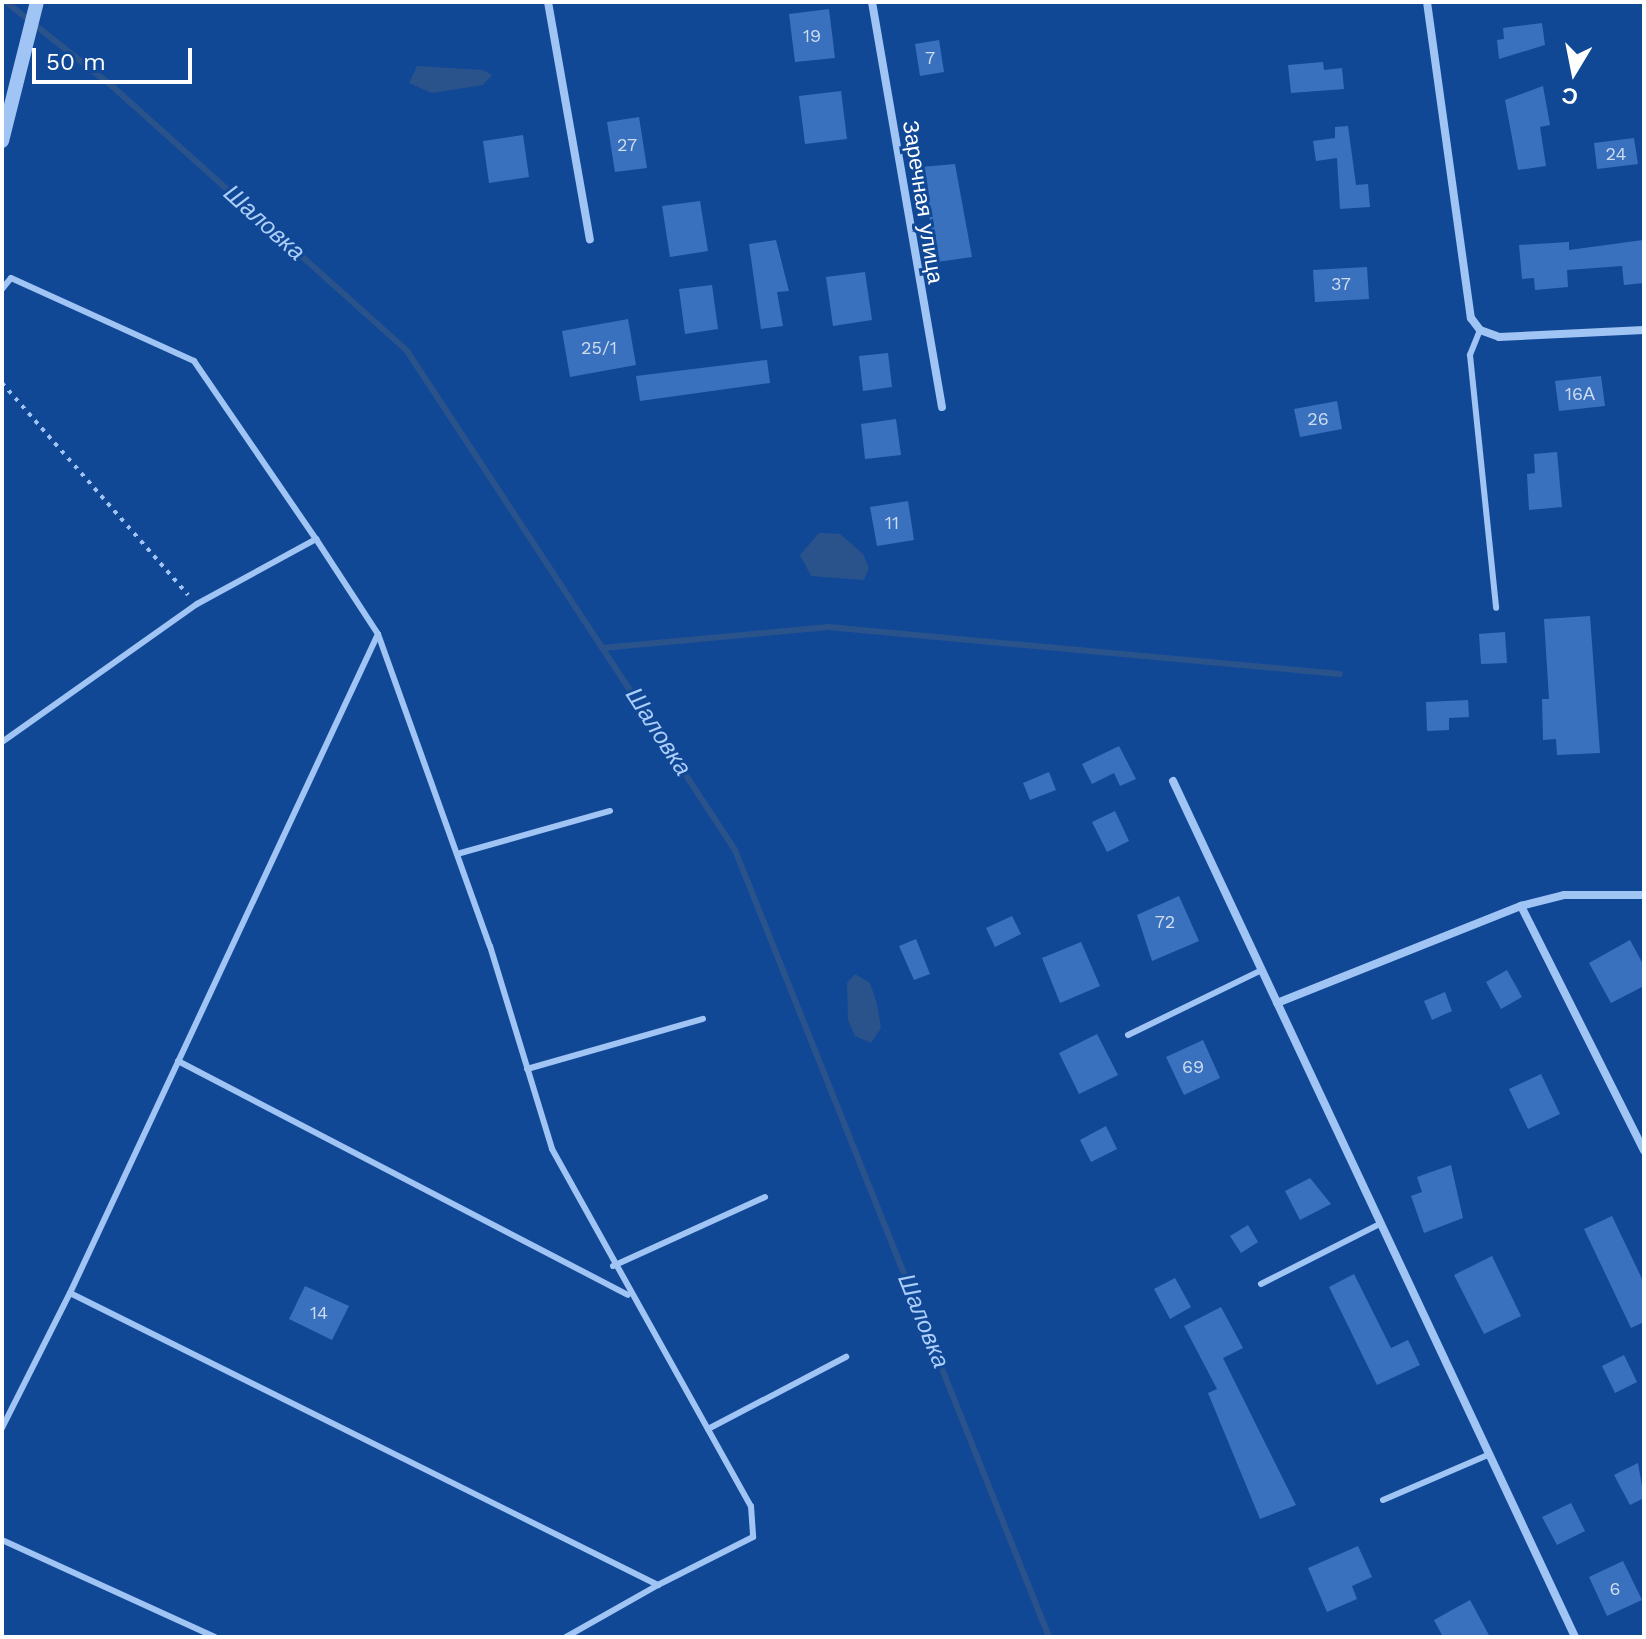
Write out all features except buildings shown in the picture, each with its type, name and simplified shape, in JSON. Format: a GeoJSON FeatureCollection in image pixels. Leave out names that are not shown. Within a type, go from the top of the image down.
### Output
{"type":"FeatureCollection","features":[{"type":"Feature","properties":{"kind":"street"},"geometry":{"type":"LineString","coordinates":[[2,141],[37,2]]}},
{"type":"Feature","properties":{"kind":"street"},"geometry":{"type":"LineString","coordinates":[[548,2],[590,239]]}},
{"type":"Feature","properties":{"kind":"street","name":"Заречная улица"},"geometry":{"type":"LineString","coordinates":[[872,2],[942,407]]}},
{"type":"Feature","properties":{"kind":"street"},"geometry":{"type":"LineString","coordinates":[[1427,2],[1467,302],[1480,330],[1523,337],[1644,330]]}},
{"type":"Feature","properties":{"kind":"street"},"geometry":{"type":"LineString","coordinates":[[1173,781],[1378,1225],[1575,1637]]}},
{"type":"Feature","properties":{"kind":"street"},"geometry":{"type":"LineString","coordinates":[[1277,1003],[1521,906],[1564,895],[1644,895]]}},
{"type":"Feature","properties":{"kind":"street"},"geometry":{"type":"LineString","coordinates":[[1521,906],[1644,1151]]}},
{"type":"Feature","properties":{"kind":"lane"},"geometry":{"type":"LineString","coordinates":[[2,289],[11,278],[194,361],[378,634],[457,854],[552,1149],[628,1295],[751,1506],[753,1537],[658,1585],[566,1637]]}},
{"type":"Feature","properties":{"kind":"lane"},"geometry":{"type":"LineString","coordinates":[[1480,330],[1470,355],[1496,608]]}},
{"type":"Feature","properties":{"kind":"lane"},"geometry":{"type":"LineString","coordinates":[[2,742],[197,604],[316,539]]}},
{"type":"Feature","properties":{"kind":"lane"},"geometry":{"type":"LineString","coordinates":[[2,1428],[70,1293],[378,634]]}},
{"type":"Feature","properties":{"kind":"lane"},"geometry":{"type":"LineString","coordinates":[[457,854],[610,811]]}},
{"type":"Feature","properties":{"kind":"lane"},"geometry":{"type":"LineString","coordinates":[[1128,1035],[1262,970]]}},
{"type":"Feature","properties":{"kind":"lane"},"geometry":{"type":"LineString","coordinates":[[527,1069],[703,1019]]}},
{"type":"Feature","properties":{"kind":"lane"},"geometry":{"type":"LineString","coordinates":[[178,1061],[628,1295]]}},
{"type":"Feature","properties":{"kind":"lane"},"geometry":{"type":"LineString","coordinates":[[613,1266],[765,1197]]}},
{"type":"Feature","properties":{"kind":"lane"},"geometry":{"type":"LineString","coordinates":[[1261,1284],[1378,1225]]}},
{"type":"Feature","properties":{"kind":"lane"},"geometry":{"type":"LineString","coordinates":[[70,1293],[658,1585]]}},
{"type":"Feature","properties":{"kind":"lane"},"geometry":{"type":"LineString","coordinates":[[708,1429],[846,1357]]}},
{"type":"Feature","properties":{"kind":"lane"},"geometry":{"type":"LineString","coordinates":[[1383,1500],[1488,1455]]}},
{"type":"Feature","properties":{"kind":"lane"},"geometry":{"type":"LineString","coordinates":[[2,1540],[215,1637]]}},
{"type":"Feature","properties":{"kind":"path"},"geometry":{"type":"LineString","coordinates":[[2,383],[197,604]]}},
{"type":"Feature","properties":{"kind":"water"},"geometry":{"type":"Polygon","coordinates":[[[417,66],[483,70],[492,75],[483,85],[432,93],[409,83],[417,66]]]}},
{"type":"Feature","properties":{"kind":"water"},"geometry":{"type":"Polygon","coordinates":[[[819,533],[840,534],[863,554],[869,568],[864,580],[811,576],[800,555],[819,533]]]}},
{"type":"Feature","properties":{"kind":"water"},"geometry":{"type":"Polygon","coordinates":[[[855,974],[870,983],[877,1004],[881,1028],[871,1043],[855,1036],[848,1020],[847,983],[855,974]]]}},
{"type":"Feature","properties":{"kind":"waterway","name":"Шаловка"},"geometry":{"type":"LineString","coordinates":[[6,2],[112,86],[407,351],[735,850],[1049,1637]]}},
{"type":"Feature","properties":{"kind":"waterway"},"geometry":{"type":"LineString","coordinates":[[602,648],[828,627],[1340,674]]}}]}
